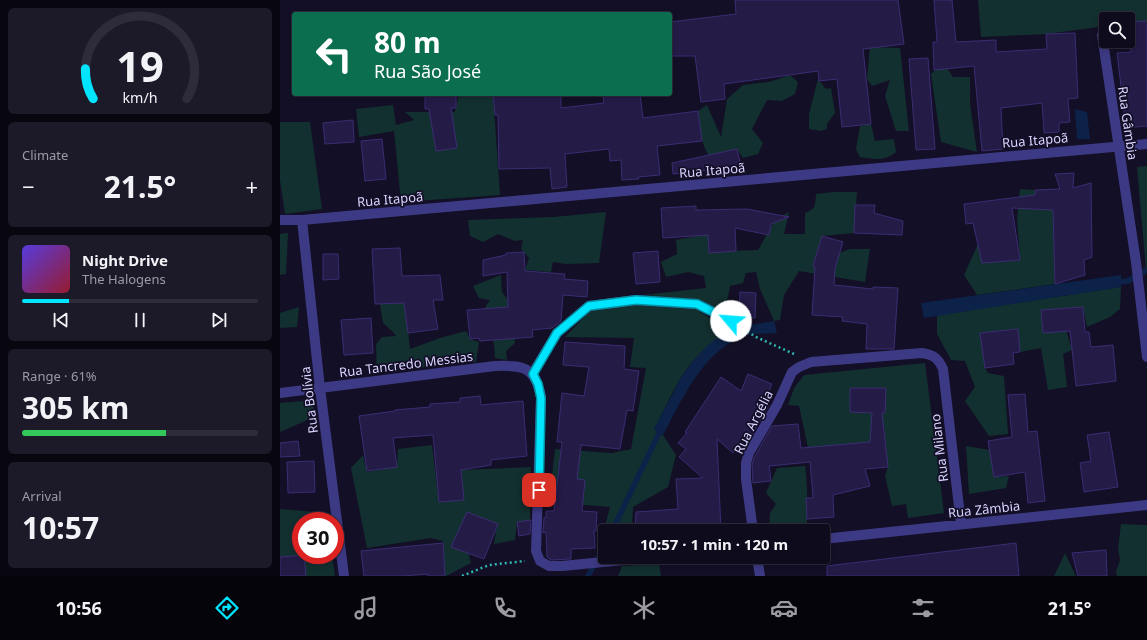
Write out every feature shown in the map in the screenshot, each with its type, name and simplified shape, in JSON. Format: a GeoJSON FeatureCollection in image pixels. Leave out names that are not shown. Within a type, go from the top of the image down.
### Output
{"type":"FeatureCollection","features":[{"type":"Feature","properties":{"kind":"street","name":"Rua Gâmbia"},"geometry":{"type":"LineString","coordinates":[[1104,48],[1144,310],[1147,357]]}},
{"type":"Feature","properties":{"kind":"street","name":"Rua Itapoã"},"geometry":{"type":"LineString","coordinates":[[280,220],[302,220],[1147,144]]}},
{"type":"Feature","properties":{"kind":"street","name":"Rua Bolívia"},"geometry":{"type":"LineString","coordinates":[[302,220],[320,388],[344,576]]}},
{"type":"Feature","properties":{"kind":"street"},"geometry":{"type":"LineString","coordinates":[[598,563],[549,566],[540,561],[536,551],[541,398],[538,384],[533,374],[557,333],[589,306],[636,300],[697,304],[731,321]]}},
{"type":"Feature","properties":{"kind":"street","name":"Rua Milano"},"geometry":{"type":"LineString","coordinates":[[811,362],[922,353],[933,355],[939,360],[942,369],[961,524]]}},
{"type":"Feature","properties":{"kind":"street","name":"Rua Argélia"},"geometry":{"type":"LineString","coordinates":[[752,524],[746,479],[746,463],[749,453],[777,405],[792,372],[811,362]]}},
{"type":"Feature","properties":{"kind":"street","name":"Rua Tancredo Messias"},"geometry":{"type":"LineString","coordinates":[[280,393],[495,366],[525,367],[533,374]]}},
{"type":"Feature","properties":{"kind":"street","name":"Rua Zâmbia"},"geometry":{"type":"LineString","coordinates":[[830,538],[1147,505]]}},
{"type":"Feature","properties":{"kind":"street"},"geometry":{"type":"LineString","coordinates":[[758,564],[760,576]]}},
{"type":"Feature","properties":{"kind":"path"},"geometry":{"type":"LineString","coordinates":[[756,337],[811,362]]}},
{"type":"Feature","properties":{"kind":"path"},"geometry":{"type":"LineString","coordinates":[[462,576],[489,565],[512,561],[540,561]]}},
{"type":"Feature","properties":{"kind":"green space"},"geometry":{"type":"Polygon","coordinates":[[[978,0],[1147,0],[1147,23],[1135,24],[1135,12],[1099,12],[1099,27],[1046,34],[981,37],[978,0]]]}},
{"type":"Feature","properties":{"kind":"green space"},"geometry":{"type":"Polygon","coordinates":[[[870,47],[900,48],[909,131],[896,131],[885,96],[890,80],[872,86],[867,79],[870,47]]]}},
{"type":"Feature","properties":{"kind":"green space"},"geometry":{"type":"Polygon","coordinates":[[[943,62],[953,77],[970,77],[970,104],[977,152],[941,142],[931,74],[943,62]]]}},
{"type":"Feature","properties":{"kind":"green space"},"geometry":{"type":"Polygon","coordinates":[[[790,75],[798,82],[795,94],[782,101],[767,100],[752,129],[763,143],[758,154],[743,158],[737,149],[723,152],[718,170],[705,148],[700,129],[698,111],[707,105],[721,137],[727,99],[743,85],[769,82],[790,75]]]}},
{"type":"Feature","properties":{"kind":"green space"},"geometry":{"type":"Polygon","coordinates":[[[818,79],[826,89],[831,88],[835,113],[827,124],[827,129],[820,131],[809,129],[809,114],[818,79]]]}},
{"type":"Feature","properties":{"kind":"green space"},"geometry":{"type":"Polygon","coordinates":[[[459,96],[493,96],[500,195],[401,202],[394,131],[359,137],[356,109],[393,105],[396,125],[414,120],[405,112],[455,112],[459,96]]]}},
{"type":"Feature","properties":{"kind":"green space"},"geometry":{"type":"Polygon","coordinates":[[[280,122],[310,122],[322,209],[285,214],[280,180],[280,122]]]}},
{"type":"Feature","properties":{"kind":"green space"},"geometry":{"type":"Polygon","coordinates":[[[871,124],[875,141],[894,139],[896,152],[883,159],[860,157],[856,149],[860,126],[871,124]]]}},
{"type":"Feature","properties":{"kind":"green space"},"geometry":{"type":"Polygon","coordinates":[[[1147,166],[1147,269],[1146,270],[1137,167],[1147,166]]]}},
{"type":"Feature","properties":{"kind":"green space"},"geometry":{"type":"Polygon","coordinates":[[[1020,189],[1035,190],[1035,209],[1053,210],[1055,284],[977,295],[964,275],[978,244],[982,263],[1020,260],[1017,219],[1020,189]]]}},
{"type":"Feature","properties":{"kind":"green space"},"geometry":{"type":"Polygon","coordinates":[[[857,192],[854,233],[822,236],[813,266],[834,272],[839,253],[850,249],[870,249],[865,282],[799,271],[784,295],[780,320],[774,321],[760,289],[756,272],[746,273],[743,283],[730,286],[725,313],[700,300],[643,295],[706,288],[704,276],[688,272],[666,277],[661,262],[677,254],[676,240],[697,236],[698,229],[707,225],[731,251],[758,250],[775,220],[789,212],[784,234],[805,234],[805,213],[813,208],[816,194],[857,192]]]}},
{"type":"Feature","properties":{"kind":"green space"},"geometry":{"type":"Polygon","coordinates":[[[606,212],[599,263],[566,264],[553,262],[551,272],[525,270],[529,258],[521,249],[523,240],[515,241],[498,234],[483,242],[470,236],[468,220],[553,217],[606,212]]]}},
{"type":"Feature","properties":{"kind":"green space"},"geometry":{"type":"Polygon","coordinates":[[[288,233],[286,274],[280,275],[280,234],[288,233]]]}},
{"type":"Feature","properties":{"kind":"green space"},"geometry":{"type":"Polygon","coordinates":[[[501,275],[502,292],[512,305],[515,343],[506,351],[507,360],[495,358],[494,344],[484,309],[490,300],[479,298],[473,286],[501,275]]]}},
{"type":"Feature","properties":{"kind":"green space"},"geometry":{"type":"Polygon","coordinates":[[[1121,287],[1120,309],[1110,317],[1087,327],[1083,307],[1041,310],[1043,333],[1066,330],[1072,350],[1063,354],[1067,387],[1048,390],[1041,348],[1020,352],[1017,329],[980,333],[985,368],[988,373],[1004,376],[1008,434],[989,436],[965,401],[975,387],[965,361],[951,360],[937,334],[937,315],[1121,287]]]}},
{"type":"Feature","properties":{"kind":"green space"},"geometry":{"type":"Polygon","coordinates":[[[405,303],[410,349],[440,338],[466,331],[470,339],[479,342],[476,362],[377,372],[376,344],[382,337],[396,336],[383,323],[380,304],[405,303]]]}},
{"type":"Feature","properties":{"kind":"green space"},"geometry":{"type":"Polygon","coordinates":[[[638,305],[696,309],[728,330],[699,355],[683,375],[654,429],[663,435],[676,455],[668,487],[633,507],[632,524],[605,524],[610,507],[549,502],[555,449],[612,453],[631,449],[646,368],[630,367],[634,338],[565,337],[592,309],[638,305]]]}},
{"type":"Feature","properties":{"kind":"green space"},"geometry":{"type":"Polygon","coordinates":[[[299,307],[297,327],[280,328],[280,313],[299,307]]]}},
{"type":"Feature","properties":{"kind":"green space"},"geometry":{"type":"Polygon","coordinates":[[[925,363],[944,513],[908,518],[906,504],[892,506],[885,476],[888,467],[884,426],[872,427],[870,442],[808,448],[799,406],[788,405],[794,388],[804,375],[925,363]]]}},
{"type":"Feature","properties":{"kind":"green space"},"geometry":{"type":"Polygon","coordinates":[[[315,400],[312,418],[280,432],[280,403],[315,400]]]}},
{"type":"Feature","properties":{"kind":"green space"},"geometry":{"type":"Polygon","coordinates":[[[432,445],[439,502],[464,500],[461,470],[531,467],[530,520],[517,522],[515,540],[494,544],[497,524],[481,518],[461,525],[453,549],[467,547],[471,563],[446,576],[444,576],[443,541],[431,538],[367,548],[351,468],[363,455],[367,472],[397,467],[398,449],[432,445]]]}},
{"type":"Feature","properties":{"kind":"green space"},"geometry":{"type":"Polygon","coordinates":[[[966,446],[990,450],[994,477],[1009,476],[1006,488],[969,494],[966,446]]]}},
{"type":"Feature","properties":{"kind":"green space"},"geometry":{"type":"Polygon","coordinates":[[[805,466],[807,489],[807,524],[769,524],[770,513],[776,504],[766,493],[777,468],[805,466]]]}},
{"type":"Feature","properties":{"kind":"green space"},"geometry":{"type":"Polygon","coordinates":[[[280,509],[316,512],[292,512],[292,564],[333,564],[335,576],[280,576],[280,509]]]}},
{"type":"Feature","properties":{"kind":"green space"},"geometry":{"type":"Polygon","coordinates":[[[1121,524],[1147,525],[1147,576],[1117,576],[1116,572],[1120,560],[1118,549],[1121,524]]]}},
{"type":"Feature","properties":{"kind":"green space"},"geometry":{"type":"Polygon","coordinates":[[[1065,553],[1076,576],[1054,576],[1065,553]]]}},
{"type":"Feature","properties":{"kind":"green space"},"geometry":{"type":"Polygon","coordinates":[[[659,564],[661,576],[618,576],[622,566],[659,564]]]}},
{"type":"Feature","properties":{"kind":"water"},"geometry":{"type":"Polygon","coordinates":[[[1075,109],[1087,112],[1090,139],[1077,139],[1075,109]]]}},
{"type":"Feature","properties":{"kind":"water"},"geometry":{"type":"Polygon","coordinates":[[[1121,275],[1121,287],[924,318],[921,303],[1121,275]]]}},
{"type":"Feature","properties":{"kind":"water"},"geometry":{"type":"Polygon","coordinates":[[[774,321],[777,333],[743,336],[716,353],[695,378],[663,435],[654,429],[682,376],[708,345],[731,328],[774,321]]]}},
{"type":"Feature","properties":{"kind":"building"},"geometry":{"type":"Polygon","coordinates":[[[735,0],[898,0],[904,44],[863,49],[871,124],[842,127],[837,79],[819,81],[818,71],[724,84],[725,99],[701,102],[695,56],[672,56],[672,22],[736,14],[735,0]]]}},
{"type":"Feature","properties":{"kind":"building"},"geometry":{"type":"Polygon","coordinates":[[[934,0],[952,0],[956,42],[996,40],[996,52],[1047,49],[1046,34],[1075,33],[1078,98],[1068,99],[1070,122],[1059,123],[1059,132],[1044,133],[1042,103],[1001,108],[1003,149],[982,151],[974,66],[934,70],[933,42],[937,42],[934,0]]]}},
{"type":"Feature","properties":{"kind":"building"},"geometry":{"type":"Polygon","coordinates":[[[1147,21],[1147,126],[1126,128],[1117,53],[1131,52],[1131,48],[1135,48],[1135,22],[1147,21]]]}},
{"type":"Feature","properties":{"kind":"building"},"geometry":{"type":"Polygon","coordinates":[[[928,58],[935,149],[916,150],[909,59],[928,58]]]}},
{"type":"Feature","properties":{"kind":"building"},"geometry":{"type":"Polygon","coordinates":[[[425,96],[456,96],[456,108],[451,108],[457,148],[436,151],[429,109],[425,109],[425,96]]]}},
{"type":"Feature","properties":{"kind":"building"},"geometry":{"type":"Polygon","coordinates":[[[493,96],[561,96],[561,108],[604,103],[603,96],[640,96],[643,118],[698,111],[702,141],[657,146],[660,175],[638,177],[639,179],[622,180],[621,160],[610,161],[609,149],[565,154],[567,187],[552,189],[550,168],[499,169],[498,115],[495,115],[493,96]]]}},
{"type":"Feature","properties":{"kind":"building"},"geometry":{"type":"Polygon","coordinates":[[[353,120],[354,142],[325,144],[323,123],[353,120]]]}},
{"type":"Feature","properties":{"kind":"building"},"geometry":{"type":"Polygon","coordinates":[[[382,139],[386,179],[365,181],[361,141],[382,139]]]}},
{"type":"Feature","properties":{"kind":"building"},"geometry":{"type":"Polygon","coordinates":[[[737,149],[742,171],[728,174],[726,168],[673,174],[672,163],[737,149]]]}},
{"type":"Feature","properties":{"kind":"building"},"geometry":{"type":"Polygon","coordinates":[[[1074,173],[1073,188],[1091,183],[1092,257],[1084,260],[1085,275],[1055,284],[1053,210],[1012,208],[1020,260],[982,263],[973,223],[966,224],[964,204],[1035,195],[1035,190],[1060,189],[1055,174],[1074,173]]]}},
{"type":"Feature","properties":{"kind":"building"},"geometry":{"type":"Polygon","coordinates":[[[855,205],[875,205],[874,213],[903,221],[902,235],[854,233],[855,205]]]}},
{"type":"Feature","properties":{"kind":"building"},"geometry":{"type":"Polygon","coordinates":[[[696,206],[696,210],[747,209],[789,217],[771,224],[769,235],[735,228],[736,251],[709,253],[708,235],[663,238],[661,208],[696,206]]]}},
{"type":"Feature","properties":{"kind":"building"},"geometry":{"type":"Polygon","coordinates":[[[822,236],[843,242],[835,268],[834,285],[873,289],[873,287],[898,288],[894,349],[866,349],[867,324],[842,321],[843,317],[812,315],[815,267],[813,266],[822,236]]]}},
{"type":"Feature","properties":{"kind":"building"},"geometry":{"type":"Polygon","coordinates":[[[400,248],[402,276],[440,275],[443,300],[433,300],[438,329],[408,333],[404,303],[375,304],[372,249],[400,248]]]}},
{"type":"Feature","properties":{"kind":"building"},"geometry":{"type":"Polygon","coordinates":[[[658,251],[660,282],[636,284],[633,253],[658,251]]]}},
{"type":"Feature","properties":{"kind":"building"},"geometry":{"type":"Polygon","coordinates":[[[524,252],[525,271],[565,274],[564,279],[588,281],[587,297],[563,295],[561,321],[552,328],[532,330],[533,337],[480,341],[479,338],[470,339],[467,310],[508,307],[507,272],[483,276],[483,260],[506,255],[506,253],[524,252]]]}},
{"type":"Feature","properties":{"kind":"building"},"geometry":{"type":"Polygon","coordinates":[[[323,254],[338,254],[339,279],[323,280],[323,254]]]}},
{"type":"Feature","properties":{"kind":"building"},"geometry":{"type":"Polygon","coordinates":[[[740,292],[756,293],[755,318],[739,317],[740,292]]]}},
{"type":"Feature","properties":{"kind":"building"},"geometry":{"type":"Polygon","coordinates":[[[1083,307],[1085,332],[1089,332],[1091,347],[1113,345],[1116,381],[1076,386],[1070,331],[1043,333],[1041,310],[1083,307]]]}},
{"type":"Feature","properties":{"kind":"building"},"geometry":{"type":"Polygon","coordinates":[[[371,318],[373,353],[344,355],[341,320],[371,318]]]}},
{"type":"Feature","properties":{"kind":"building"},"geometry":{"type":"Polygon","coordinates":[[[1018,329],[1020,352],[1013,353],[1014,364],[985,368],[980,333],[1018,329]]]}},
{"type":"Feature","properties":{"kind":"building"},"geometry":{"type":"Polygon","coordinates":[[[565,342],[625,346],[624,369],[639,371],[633,411],[627,410],[620,449],[581,445],[577,479],[585,480],[582,511],[597,512],[596,531],[594,531],[595,548],[571,549],[571,559],[551,560],[547,557],[546,532],[543,533],[546,511],[554,511],[562,442],[557,442],[562,393],[584,396],[589,367],[563,365],[565,342]]]}},
{"type":"Feature","properties":{"kind":"building"},"geometry":{"type":"Polygon","coordinates":[[[748,374],[772,384],[764,402],[769,405],[747,444],[746,438],[733,453],[717,439],[721,524],[635,524],[636,512],[678,509],[676,479],[703,478],[679,457],[686,449],[678,443],[687,433],[685,432],[721,377],[741,391],[748,374]]]}},
{"type":"Feature","properties":{"kind":"building"},"geometry":{"type":"Polygon","coordinates":[[[850,388],[886,388],[885,413],[882,413],[888,467],[865,469],[870,486],[833,495],[834,517],[807,519],[806,498],[813,498],[810,462],[769,466],[771,481],[753,483],[752,464],[772,426],[798,424],[801,448],[870,442],[872,413],[850,412],[850,388]]]}},
{"type":"Feature","properties":{"kind":"building"},"geometry":{"type":"Polygon","coordinates":[[[1025,394],[1028,432],[1037,431],[1045,501],[1028,503],[1025,472],[994,477],[988,441],[1012,437],[1008,395],[1025,394]]]}},
{"type":"Feature","properties":{"kind":"building"},"geometry":{"type":"Polygon","coordinates":[[[480,396],[481,405],[523,401],[527,456],[491,460],[491,465],[461,470],[464,500],[439,502],[433,435],[393,438],[397,467],[367,471],[359,416],[395,410],[430,407],[430,404],[460,402],[460,398],[480,396]]]}},
{"type":"Feature","properties":{"kind":"building"},"geometry":{"type":"Polygon","coordinates":[[[1109,432],[1118,487],[1084,492],[1080,463],[1091,461],[1087,435],[1109,432]]]}},
{"type":"Feature","properties":{"kind":"building"},"geometry":{"type":"Polygon","coordinates":[[[298,441],[300,456],[280,457],[280,443],[298,441]]]}},
{"type":"Feature","properties":{"kind":"building"},"geometry":{"type":"Polygon","coordinates":[[[314,461],[315,492],[288,493],[287,462],[314,461]]]}},
{"type":"Feature","properties":{"kind":"building"},"geometry":{"type":"Polygon","coordinates":[[[467,512],[498,524],[484,559],[451,547],[467,512]]]}},
{"type":"Feature","properties":{"kind":"building"},"geometry":{"type":"Polygon","coordinates":[[[531,520],[530,534],[519,536],[517,522],[531,520]]]}},
{"type":"Feature","properties":{"kind":"building"},"geometry":{"type":"Polygon","coordinates":[[[443,543],[445,576],[428,576],[428,574],[403,576],[364,576],[361,551],[443,543]]]}},
{"type":"Feature","properties":{"kind":"building"},"geometry":{"type":"Polygon","coordinates":[[[1016,543],[1019,576],[827,576],[827,566],[1016,543]]]}},
{"type":"Feature","properties":{"kind":"building"},"geometry":{"type":"Polygon","coordinates":[[[1106,550],[1107,576],[1078,576],[1072,553],[1106,550]]]}},
{"type":"Feature","properties":{"kind":"building"},"geometry":{"type":"Polygon","coordinates":[[[292,556],[292,564],[305,564],[306,576],[280,576],[280,557],[292,556]]]}},
{"type":"Feature","properties":{"kind":"waterway"},"geometry":{"type":"LineString","coordinates":[[1114,283],[1128,281],[1147,270]]}},
{"type":"Feature","properties":{"kind":"waterway"},"geometry":{"type":"LineString","coordinates":[[615,524],[662,427]]}},
{"type":"Feature","properties":{"kind":"waterway"},"geometry":{"type":"LineString","coordinates":[[588,576],[598,558]]}},
{"type":"Feature","properties":{"kind":"route"},"geometry":{"type":"LineString","coordinates":[[539,490],[541,398],[538,384],[533,374],[557,333],[589,306],[636,300],[697,304],[731,321]]}}]}
